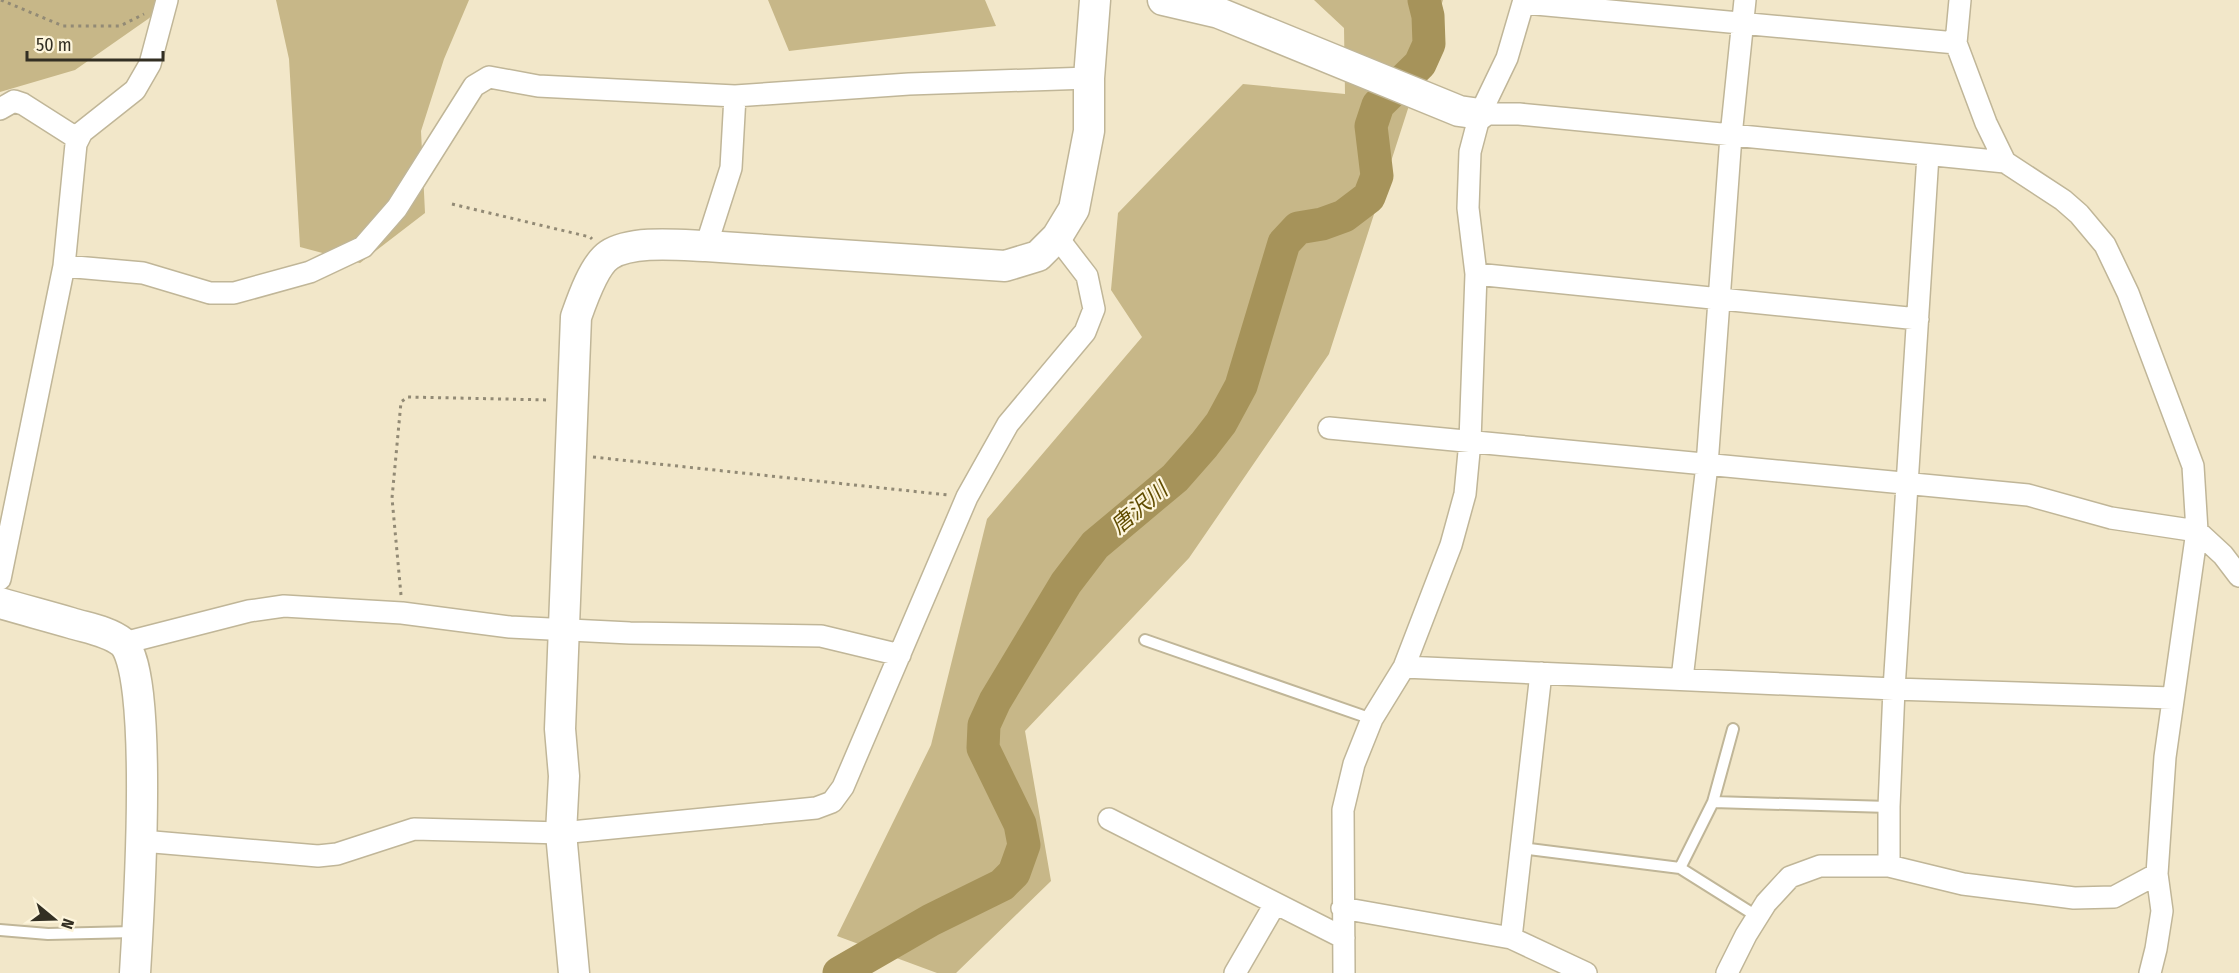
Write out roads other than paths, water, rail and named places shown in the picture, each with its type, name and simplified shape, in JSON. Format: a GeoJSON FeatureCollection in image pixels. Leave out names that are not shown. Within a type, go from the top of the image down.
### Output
{"type":"FeatureCollection","features":[{"type":"Feature","properties":{"kind":"street"},"geometry":{"type":"LineString","coordinates":[[574,973],[561,833],[564,776],[560,729],[576,317],[586,287],[607,256],[625,248],[671,244],[1005,266],[1038,256],[1057,237],[1074,210],[1089,131],[1089,78],[1095,0]]}},
{"type":"Feature","properties":{"kind":"street"},"geometry":{"type":"LineString","coordinates":[[1163,0],[1219,13],[1459,111],[1529,115],[2005,162],[2063,200],[2079,214],[2105,245],[2128,293],[2193,466],[2197,531],[2165,757],[2157,874],[2162,910],[2150,973]]}},
{"type":"Feature","properties":{"kind":"street"},"geometry":{"type":"LineString","coordinates":[[1682,679],[1707,465],[1731,136],[1745,0]]}},
{"type":"Feature","properties":{"kind":"street"},"geometry":{"type":"LineString","coordinates":[[1960,0],[1956,43],[1986,123],[2005,162]]}},
{"type":"Feature","properties":{"kind":"street"},"geometry":{"type":"LineString","coordinates":[[1344,973],[1343,810],[1354,764],[1372,719],[1404,667],[1451,545],[1465,494],[1470,441],[1476,273],[1468,208],[1470,152],[1480,114],[1507,58],[1524,1],[1956,43]]}},
{"type":"Feature","properties":{"kind":"street"},"geometry":{"type":"LineString","coordinates":[[0,579],[64,266],[76,144],[82,132],[135,90],[150,64],[166,2]]}},
{"type":"Feature","properties":{"kind":"street"},"geometry":{"type":"LineString","coordinates":[[64,266],[143,273],[210,293],[234,293],[310,272],[363,247],[397,207],[474,86],[489,77],[538,86],[735,96],[909,84],[1089,78]]}},
{"type":"Feature","properties":{"kind":"street"},"geometry":{"type":"LineString","coordinates":[[706,246],[731,168],[735,96]]}},
{"type":"Feature","properties":{"kind":"street"},"geometry":{"type":"LineString","coordinates":[[0,109],[14,101],[23,104],[78,139]]}},
{"type":"Feature","properties":{"kind":"street"},"geometry":{"type":"LineString","coordinates":[[1889,866],[1894,689],[1928,156]]}},
{"type":"Feature","properties":{"kind":"street"},"geometry":{"type":"LineString","coordinates":[[142,841],[318,856],[337,854],[414,829],[561,833],[816,808],[832,802],[843,788],[967,497],[1008,424],[1085,332],[1094,309],[1087,276],[1057,237]]}},
{"type":"Feature","properties":{"kind":"street"},"geometry":{"type":"LineString","coordinates":[[1476,273],[1918,319]]}},
{"type":"Feature","properties":{"kind":"street"},"geometry":{"type":"LineString","coordinates":[[1329,428],[2028,495],[2111,518],[2197,531],[2223,555],[2239,576]]}},
{"type":"Feature","properties":{"kind":"street"},"geometry":{"type":"LineString","coordinates":[[0,603],[102,632],[124,643],[131,659],[136,678],[142,729],[142,841],[135,973]]}},
{"type":"Feature","properties":{"kind":"street"},"geometry":{"type":"LineString","coordinates":[[124,643],[249,611],[284,606],[402,613],[510,627],[630,633],[820,636],[900,655]]}},
{"type":"Feature","properties":{"kind":"street"},"geometry":{"type":"LineString","coordinates":[[1404,667],[1894,689],[2172,698]]}},
{"type":"Feature","properties":{"kind":"street"},"geometry":{"type":"LineString","coordinates":[[1511,938],[1542,673]]}},
{"type":"Feature","properties":{"kind":"street"},"geometry":{"type":"LineString","coordinates":[[1109,819],[1344,938]]}},
{"type":"Feature","properties":{"kind":"street"},"geometry":{"type":"LineString","coordinates":[[1727,973],[1746,935],[1767,903],[1790,877],[1820,866],[1889,866],[1963,884],[2074,898],[2114,897],[2157,874]]}},
{"type":"Feature","properties":{"kind":"street"},"geometry":{"type":"LineString","coordinates":[[1235,973],[1275,904]]}},
{"type":"Feature","properties":{"kind":"street"},"geometry":{"type":"LineString","coordinates":[[1342,908],[1511,938],[1586,973]]}},
{"type":"Feature","properties":{"kind":"lane"},"geometry":{"type":"LineString","coordinates":[[1145,640],[1372,719]]}},
{"type":"Feature","properties":{"kind":"lane"},"geometry":{"type":"LineString","coordinates":[[1680,868],[1713,802],[1733,729]]}},
{"type":"Feature","properties":{"kind":"lane"},"geometry":{"type":"LineString","coordinates":[[1713,802],[1889,807]]}},
{"type":"Feature","properties":{"kind":"lane"},"geometry":{"type":"LineString","coordinates":[[1521,849],[1680,868],[1758,917]]}},
{"type":"Feature","properties":{"kind":"lane"},"geometry":{"type":"LineString","coordinates":[[0,930],[48,934],[138,932]]}},
{"type":"Feature","properties":{"kind":"waterway","name":"唐沢川"},"geometry":{"type":"LineString","coordinates":[[839,973],[931,920],[1002,885],[1014,873],[1024,845],[1020,824],[983,748],[984,725],[995,701],[1066,583],[1095,545],[1175,478],[1221,423],[1241,386],[1284,243],[1298,228],[1322,224],[1344,216],[1369,197],[1377,176],[1371,126],[1378,105],[1420,64],[1429,44],[1428,16],[1424,0]]}}]}
